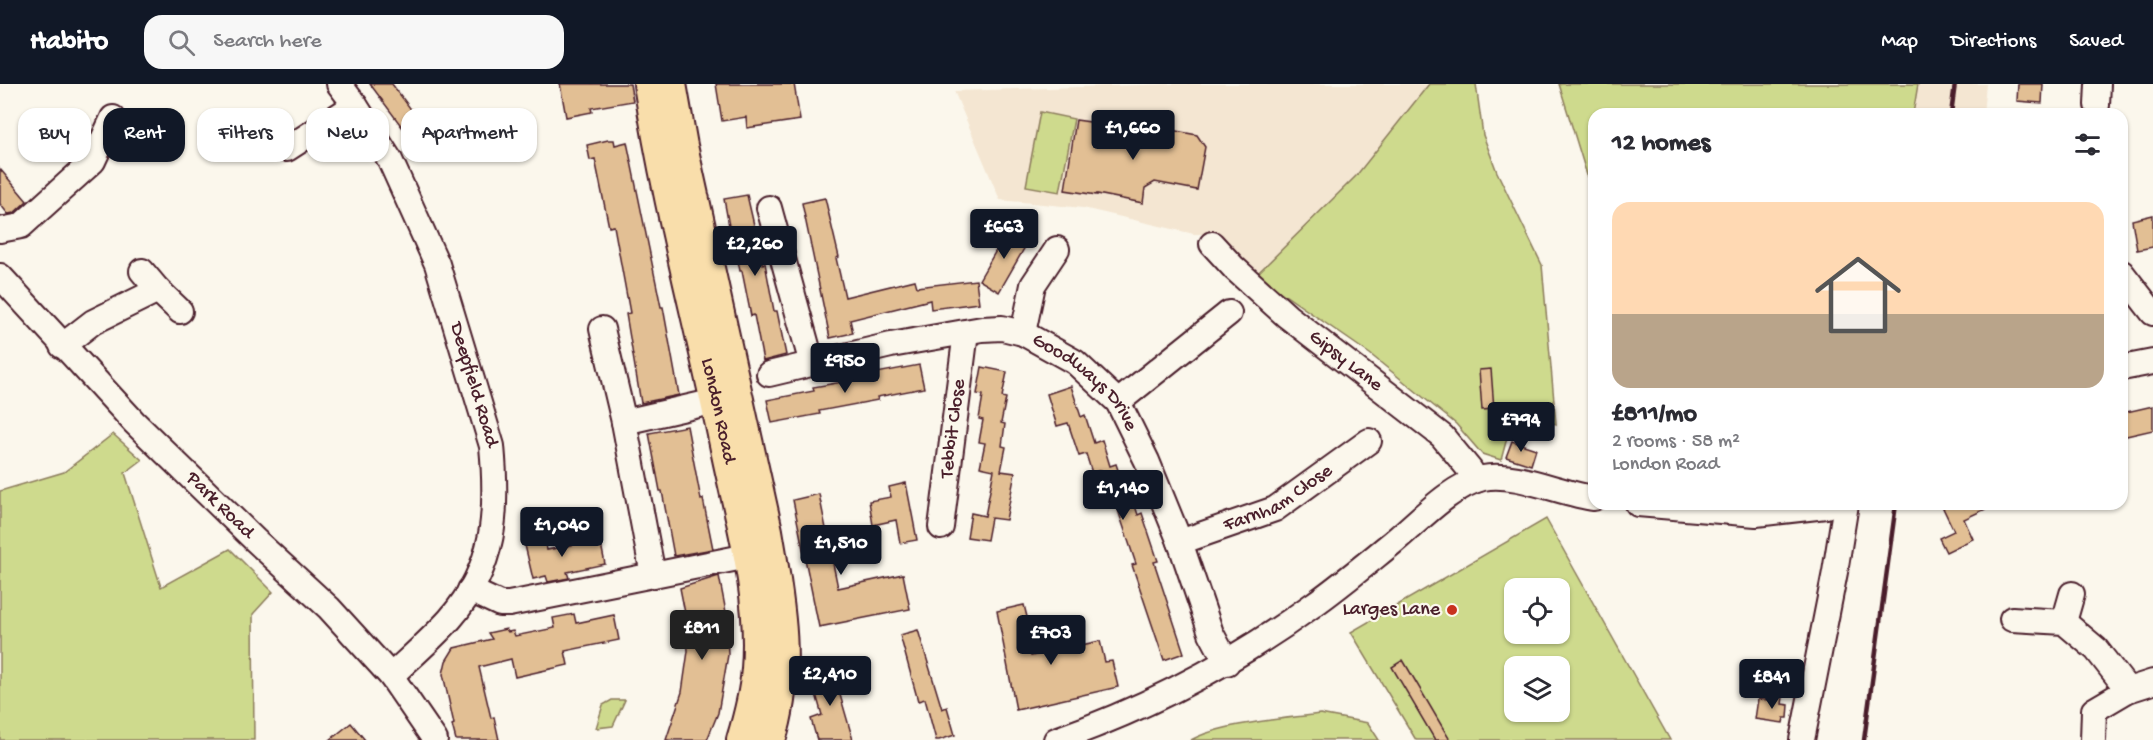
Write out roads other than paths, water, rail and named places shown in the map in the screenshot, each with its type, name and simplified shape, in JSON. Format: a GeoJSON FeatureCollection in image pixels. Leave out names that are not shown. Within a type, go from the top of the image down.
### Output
{"type":"FeatureCollection","features":[{"type":"Feature","properties":{"kind":"main road","name":"London Road"},"geometry":{"type":"LineString","coordinates":[[649,84],[670,196],[750,561],[758,648],[752,707],[742,740]]}},
{"type":"Feature","properties":{"kind":"main road","name":"London Road"},"geometry":{"type":"LineString","coordinates":[[671,84],[682,146],[768,531],[781,626],[782,650],[778,705],[770,740]]}},
{"type":"Feature","properties":{"kind":"main road"},"geometry":{"type":"LineString","coordinates":[[778,705],[781,740]]}},
{"type":"Feature","properties":{"kind":"street","name":"Deepfield Road"},"geometry":{"type":"LineString","coordinates":[[339,84],[390,160],[437,264],[492,446],[495,495],[490,544],[470,590],[451,618],[391,676]]}},
{"type":"Feature","properties":{"kind":"street"},"geometry":{"type":"LineString","coordinates":[[294,144],[355,105]]}},
{"type":"Feature","properties":{"kind":"street"},"geometry":{"type":"LineString","coordinates":[[0,230],[21,226],[93,161],[103,140]]}},
{"type":"Feature","properties":{"kind":"street"},"geometry":{"type":"LineString","coordinates":[[769,208],[812,364]]}},
{"type":"Feature","properties":{"kind":"street","name":"Gipsy Lane"},"geometry":{"type":"LineString","coordinates":[[1212,244],[1234,268],[1287,316],[1442,436],[1476,480]]}},
{"type":"Feature","properties":{"kind":"street"},"geometry":{"type":"LineString","coordinates":[[1023,333],[1034,285],[1057,249]]}},
{"type":"Feature","properties":{"kind":"street"},"geometry":{"type":"LineString","coordinates":[[142,271],[180,311]]}},
{"type":"Feature","properties":{"kind":"street","name":"Park Road"},"geometry":{"type":"LineString","coordinates":[[0,278],[134,422],[255,540],[329,608],[391,676],[435,740]]}},
{"type":"Feature","properties":{"kind":"street"},"geometry":{"type":"LineString","coordinates":[[2128,281],[2153,313]]}},
{"type":"Feature","properties":{"kind":"street"},"geometry":{"type":"LineString","coordinates":[[62,346],[93,322],[158,290]]}},
{"type":"Feature","properties":{"kind":"street"},"geometry":{"type":"LineString","coordinates":[[1118,402],[1229,313]]}},
{"type":"Feature","properties":{"kind":"street","name":"Goodways Drive"},"geometry":{"type":"LineString","coordinates":[[769,374],[891,345],[1002,328],[1023,333],[1075,362],[1118,402],[1147,461],[1180,542],[1211,633],[1227,663]]}},
{"type":"Feature","properties":{"kind":"street"},"geometry":{"type":"LineString","coordinates":[[602,330],[624,422],[653,575]]}},
{"type":"Feature","properties":{"kind":"street","name":"Tebbit Close"},"geometry":{"type":"LineString","coordinates":[[941,527],[966,332]]}},
{"type":"Feature","properties":{"kind":"street"},"geometry":{"type":"LineString","coordinates":[[2128,367],[2153,362]]}},
{"type":"Feature","properties":{"kind":"street"},"geometry":{"type":"LineString","coordinates":[[624,422],[716,401]]}},
{"type":"Feature","properties":{"kind":"street","name":"Farnham Close"},"geometry":{"type":"LineString","coordinates":[[1180,542],[1275,509],[1369,441]]}},
{"type":"Feature","properties":{"kind":"street"},"geometry":{"type":"LineString","coordinates":[[1056,740],[1144,706],[1227,663],[1313,605],[1455,491],[1476,480],[1496,476],[1511,478],[1588,497]]}},
{"type":"Feature","properties":{"kind":"street"},"geometry":{"type":"LineString","coordinates":[[1709,510],[1756,514],[1791,510]]}},
{"type":"Feature","properties":{"kind":"street"},"geometry":{"type":"LineString","coordinates":[[1802,740],[1845,510]]}},
{"type":"Feature","properties":{"kind":"street"},"geometry":{"type":"LineString","coordinates":[[470,590],[500,603],[509,604],[738,558]]}},
{"type":"Feature","properties":{"kind":"street"},"geometry":{"type":"LineString","coordinates":[[2064,622],[2072,594]]}},
{"type":"Feature","properties":{"kind":"street"},"geometry":{"type":"LineString","coordinates":[[2012,618],[2064,622],[2096,649],[2128,690]]}},
{"type":"Feature","properties":{"kind":"street"},"geometry":{"type":"LineString","coordinates":[[2093,740],[2094,711],[2128,690],[2153,682]]}},
{"type":"Feature","properties":{"kind":"railway"},"geometry":{"type":"LineString","coordinates":[[1952,108],[1955,84]]}},
{"type":"Feature","properties":{"kind":"railway"},"geometry":{"type":"LineString","coordinates":[[1864,740],[1895,510]]}},
{"type":"Feature","properties":{"kind":"place","name":"Larges Lane"},"geometry":{"type":"Point","coordinates":[1452,610]}}]}
